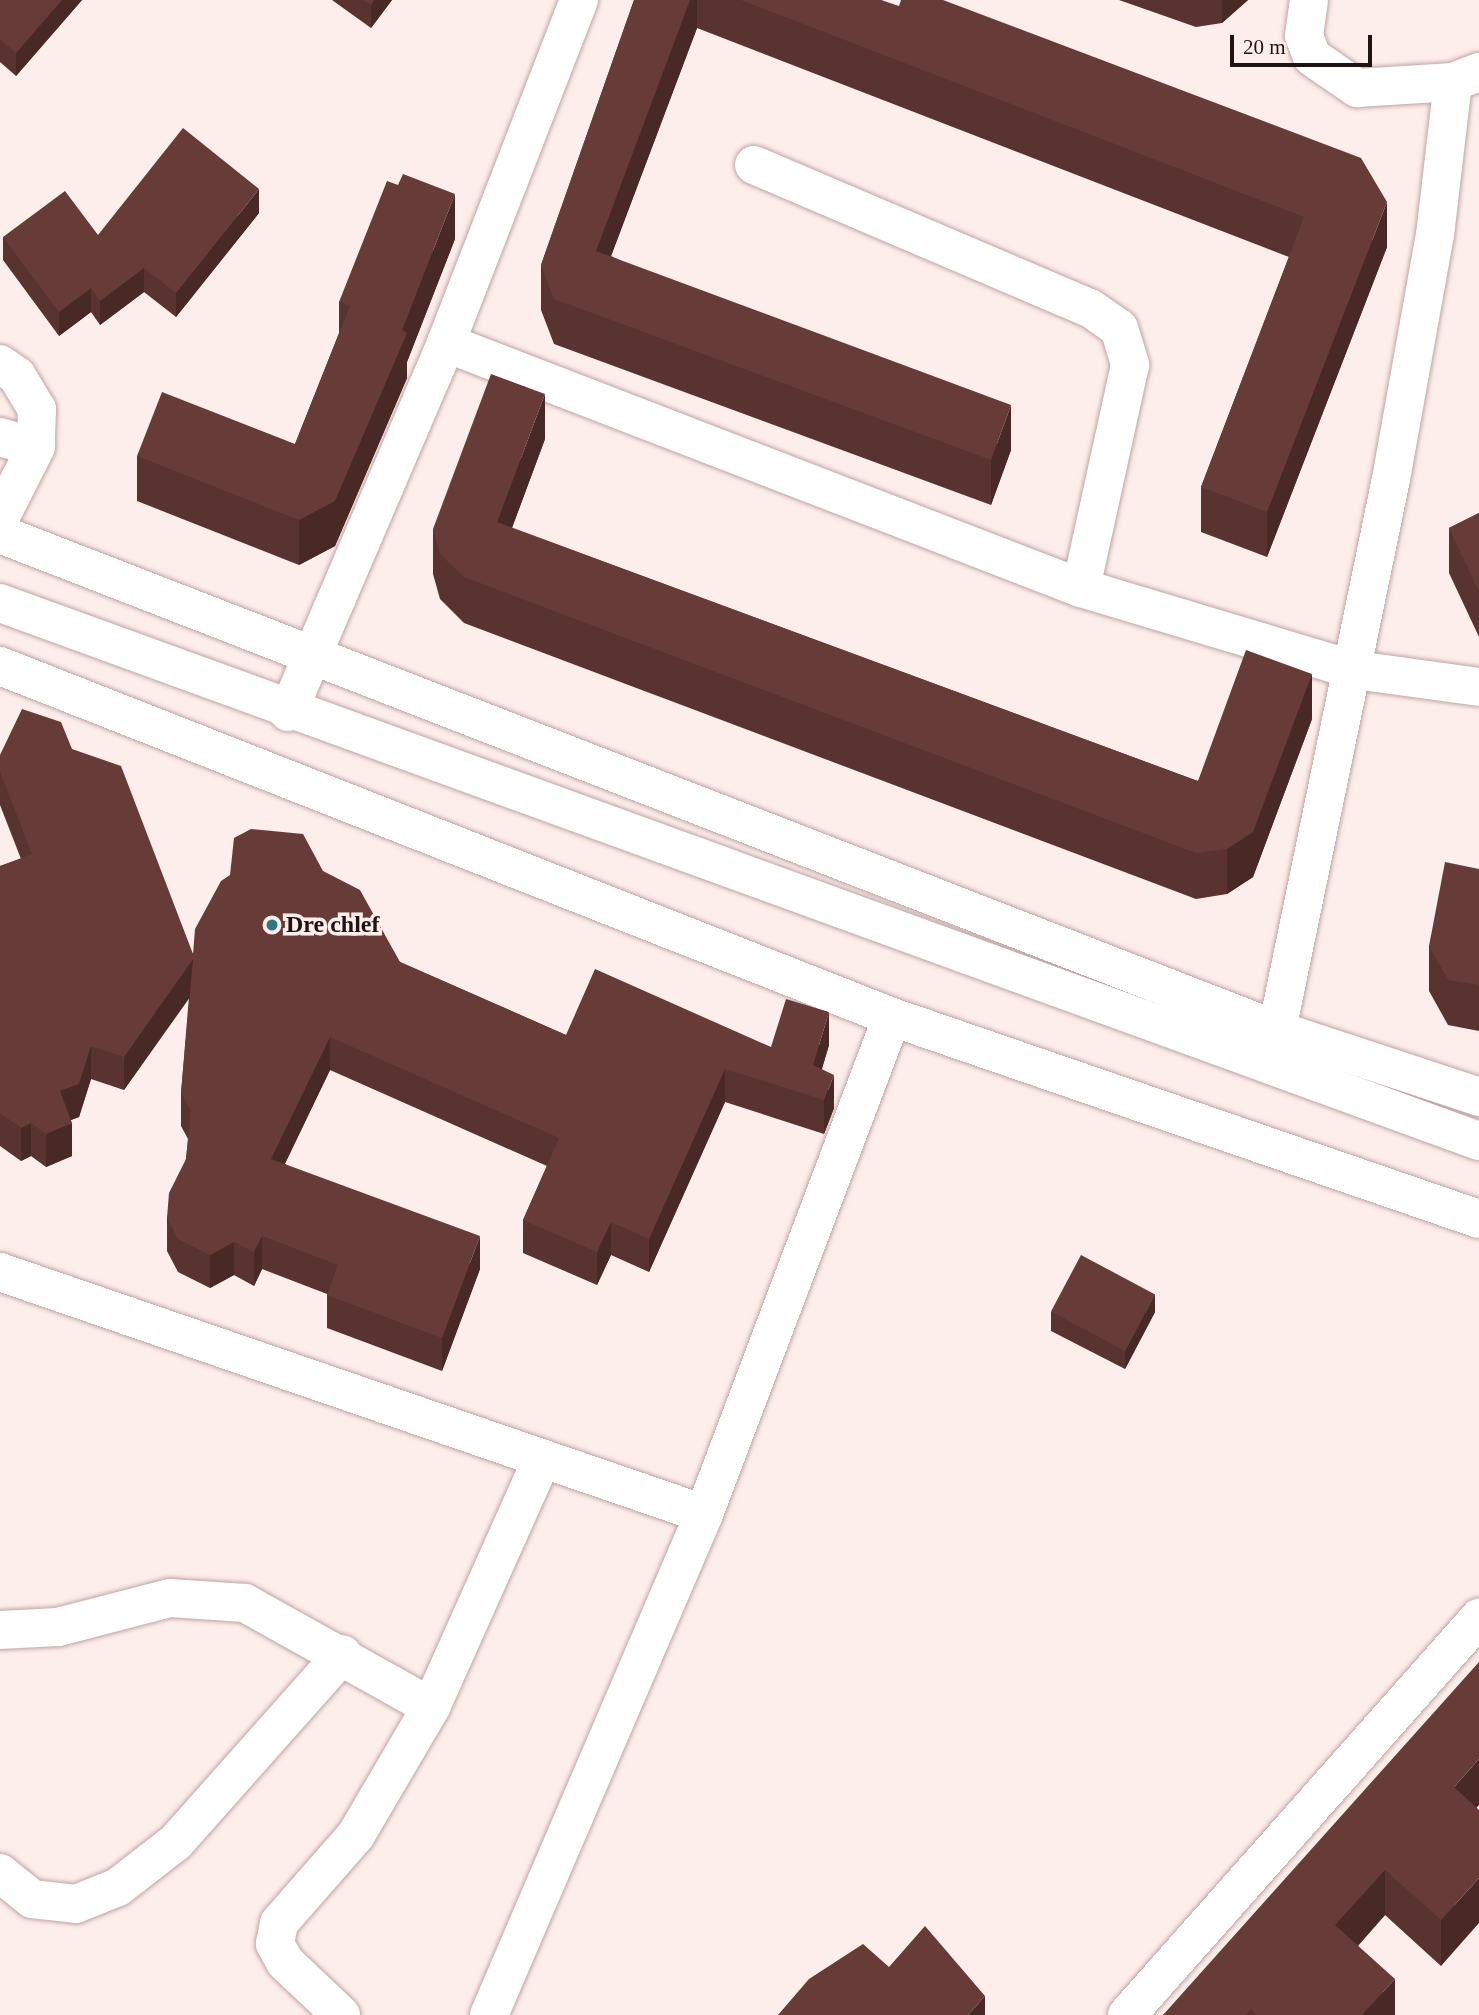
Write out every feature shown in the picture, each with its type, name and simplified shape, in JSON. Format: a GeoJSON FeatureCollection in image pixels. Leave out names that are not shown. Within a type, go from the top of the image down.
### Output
{"type":"FeatureCollection","features":[{"type":"Feature","properties":{"kind":"street"},"geometry":{"type":"LineString","coordinates":[[288,712],[446,342],[579,0]]}},
{"type":"Feature","properties":{"kind":"street"},"geometry":{"type":"LineString","coordinates":[[1278,1030],[1355,670],[1466,77],[1357,88],[1329,74],[1304,36],[1309,0]]}},
{"type":"Feature","properties":{"kind":"street"},"geometry":{"type":"LineString","coordinates":[[754,165],[1090,308],[1119,328],[1130,365],[1082,588]]}},
{"type":"Feature","properties":{"kind":"street"},"geometry":{"type":"LineString","coordinates":[[446,342],[1082,588],[1355,670],[1479,687]]}},
{"type":"Feature","properties":{"kind":"street"},"geometry":{"type":"LineString","coordinates":[[0,364],[17,376],[37,409],[18,442],[0,518]]}},
{"type":"Feature","properties":{"kind":"street"},"geometry":{"type":"LineString","coordinates":[[0,534],[312,652],[1278,1030],[1479,1097]]}},
{"type":"Feature","properties":{"kind":"street"},"geometry":{"type":"LineString","coordinates":[[0,603],[288,712],[1479,1141]]}},
{"type":"Feature","properties":{"kind":"street"},"geometry":{"type":"LineString","coordinates":[[0,666],[892,1017],[1479,1219]]}},
{"type":"Feature","properties":{"kind":"street"},"geometry":{"type":"LineString","coordinates":[[489,2015],[704,1514],[892,1017]]}},
{"type":"Feature","properties":{"kind":"street"},"geometry":{"type":"LineString","coordinates":[[0,1272],[541,1461],[704,1514]]}},
{"type":"Feature","properties":{"kind":"street"},"geometry":{"type":"LineString","coordinates":[[341,2015],[285,1962],[275,1944],[279,1923],[356,1835],[431,1707],[541,1461]]}},
{"type":"Feature","properties":{"kind":"street"},"geometry":{"type":"LineString","coordinates":[[0,1630],[58,1627],[170,1598],[245,1603],[343,1654],[431,1707]]}},
{"type":"Feature","properties":{"kind":"street"},"geometry":{"type":"LineString","coordinates":[[1127,2015],[1479,1618]]}},
{"type":"Feature","properties":{"kind":"street"},"geometry":{"type":"LineString","coordinates":[[0,1873],[32,1899],[76,1904],[118,1887],[176,1842],[343,1654]]}},
{"type":"Feature","properties":{"kind":"building"},"geometry":{"type":"Polygon","coordinates":[[[0,0],[62,0],[16,53],[0,39],[0,0]]]}},
{"type":"Feature","properties":{"kind":"building"},"geometry":{"type":"Polygon","coordinates":[[[634,0],[690,0],[596,251],[1011,405],[991,460],[554,299],[541,265],[634,0]]]}},
{"type":"Feature","properties":{"kind":"building"},"geometry":{"type":"Polygon","coordinates":[[[741,0],[881,0],[899,6],[901,0],[943,0],[1361,158],[1387,202],[1267,512],[1201,487],[1304,217],[741,0]]]}},
{"type":"Feature","properties":{"kind":"building"},"geometry":{"type":"Polygon","coordinates":[[[183,128],[259,189],[176,293],[144,268],[100,301],[91,288],[59,312],[3,237],[65,191],[98,235],[183,128]]]}},
{"type":"Feature","properties":{"kind":"building"},"geometry":{"type":"Polygon","coordinates":[[[403,174],[455,194],[402,330],[407,333],[335,501],[299,520],[137,456],[162,392],[295,444],[350,306],[339,302],[387,181],[398,185],[403,174]]]}},
{"type":"Feature","properties":{"kind":"building"},"geometry":{"type":"Polygon","coordinates":[[[491,374],[545,394],[497,522],[1198,781],[1246,650],[1312,674],[1253,832],[1227,849],[1196,853],[464,577],[440,554],[433,529],[491,374]]]}},
{"type":"Feature","properties":{"kind":"building"},"geometry":{"type":"Polygon","coordinates":[[[1479,513],[1479,592],[1449,528],[1479,513]]]}},
{"type":"Feature","properties":{"kind":"building"},"geometry":{"type":"Polygon","coordinates":[[[22,709],[61,722],[72,749],[121,766],[193,954],[195,929],[221,881],[230,875],[234,838],[251,829],[303,834],[323,871],[360,890],[400,962],[566,1035],[595,969],[771,1047],[786,999],[829,1012],[813,1065],[834,1075],[824,1100],[725,1069],[649,1239],[611,1222],[597,1252],[523,1220],[559,1138],[330,1037],[271,1159],[480,1236],[442,1338],[327,1295],[338,1265],[262,1236],[254,1252],[234,1242],[210,1255],[178,1239],[167,1218],[169,1193],[186,1159],[191,1111],[181,1093],[193,959],[124,1057],[91,1046],[79,1084],[60,1091],[72,1123],[46,1134],[31,1123],[21,1128],[0,1113],[0,866],[32,854],[0,772],[0,755],[22,709]]]}},
{"type":"Feature","properties":{"kind":"building"},"geometry":{"type":"Polygon","coordinates":[[[1445,862],[1479,869],[1479,985],[1448,980],[1429,946],[1445,862]]]}},
{"type":"Feature","properties":{"kind":"building"},"geometry":{"type":"Polygon","coordinates":[[[1081,1255],[1155,1294],[1125,1351],[1051,1312],[1081,1255]]]}},
{"type":"Feature","properties":{"kind":"building"},"geometry":{"type":"Polygon","coordinates":[[[1479,1662],[1479,1759],[1454,1787],[1479,1810],[1479,1878],[1441,1920],[1385,1870],[1335,1925],[1395,1979],[1362,2015],[1257,2015],[1251,2009],[1246,2015],[1163,2015],[1479,1662]]]}},
{"type":"Feature","properties":{"kind":"building"},"geometry":{"type":"Polygon","coordinates":[[[925,1926],[985,1996],[968,2015],[778,2015],[809,1979],[863,1944],[889,1967],[925,1926]]]}},
{"type":"Feature","properties":{"kind":"place","name":"Dre chlef"},"geometry":{"type":"Point","coordinates":[272,925]}}]}
